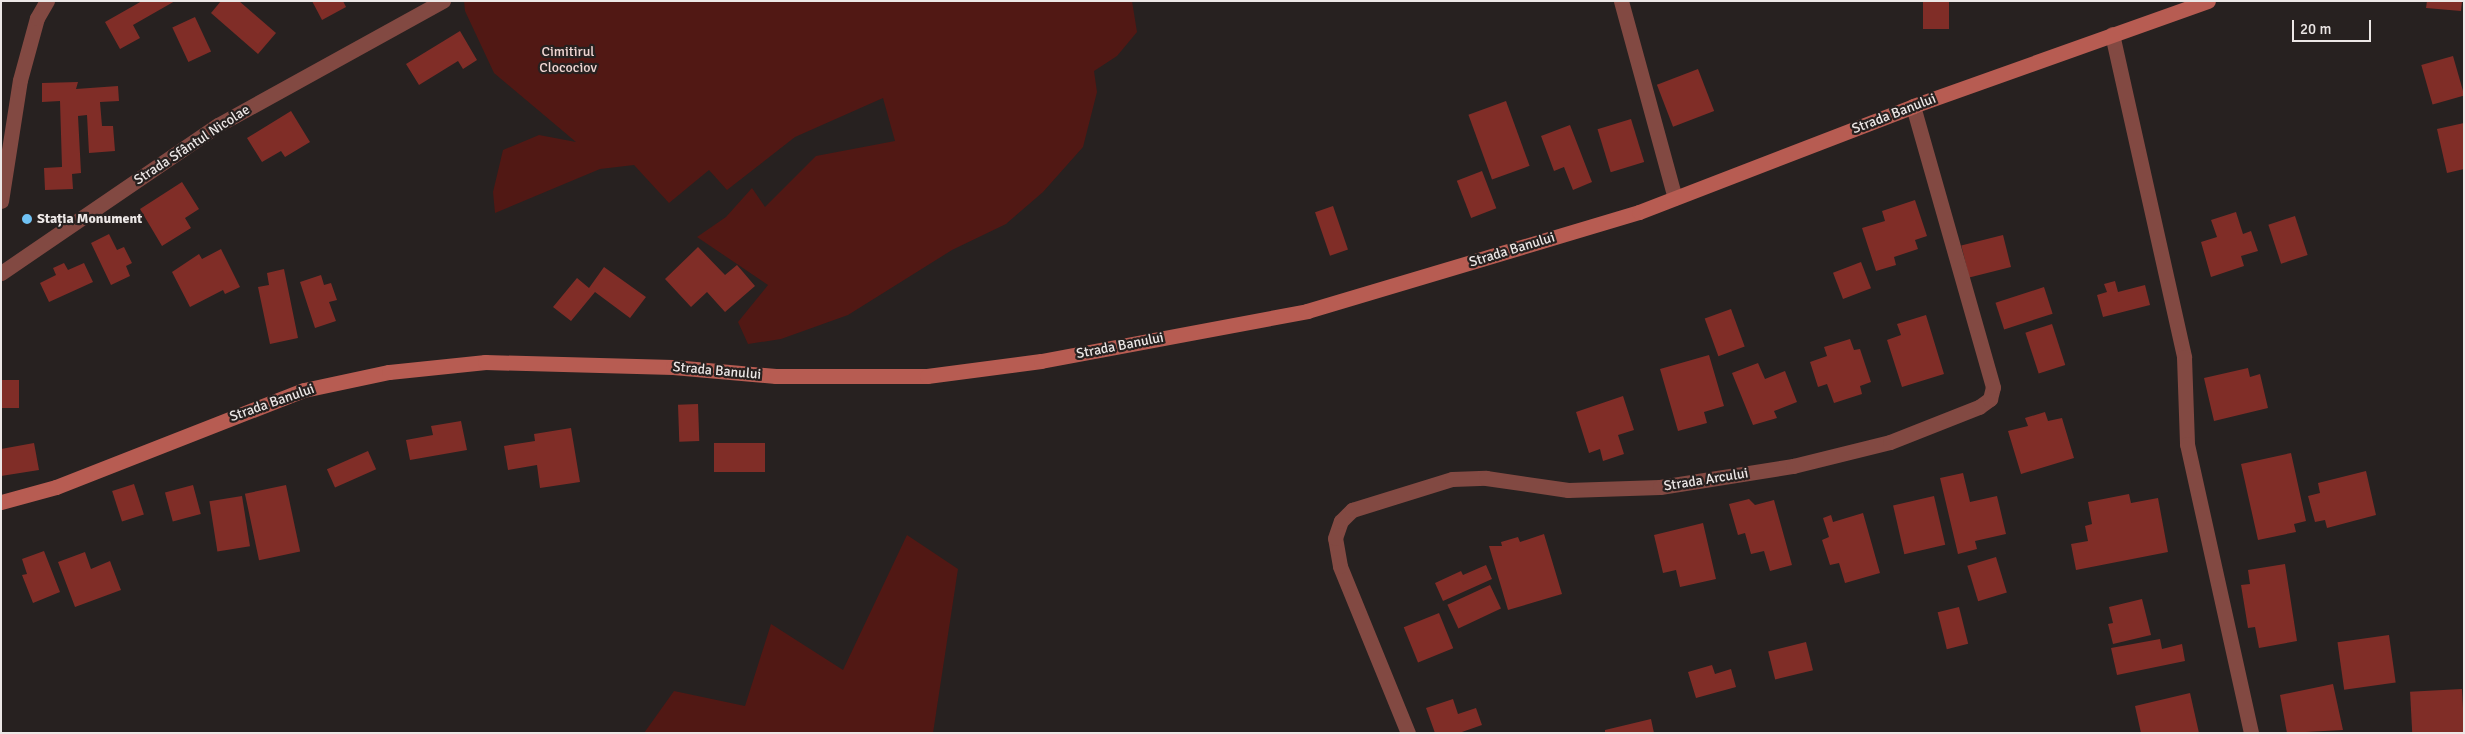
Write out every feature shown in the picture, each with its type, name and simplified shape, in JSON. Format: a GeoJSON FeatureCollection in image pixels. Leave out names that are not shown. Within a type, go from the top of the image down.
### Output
{"type":"FeatureCollection","features":[{"type":"Feature","properties":{"kind":"street"},"geometry":{"type":"LineString","coordinates":[[1,201],[20,80],[37,18],[47,1]]}},
{"type":"Feature","properties":{"kind":"street","name":"Strada Sfântul Nicolae"},"geometry":{"type":"LineString","coordinates":[[1,273],[218,125],[443,1]]}},
{"type":"Feature","properties":{"kind":"street"},"geometry":{"type":"LineString","coordinates":[[1620,1],[1675,198]]}},
{"type":"Feature","properties":{"kind":"street","name":"Strada Banului"},"geometry":{"type":"LineString","coordinates":[[1,502],[56,487],[304,390],[389,372],[485,362],[673,367],[776,376],[927,376],[1041,361],[1307,311],[1630,215],[1913,106],[2208,1]]}},
{"type":"Feature","properties":{"kind":"street"},"geometry":{"type":"LineString","coordinates":[[2112,34],[2184,356],[2187,444],[2251,733]]}},
{"type":"Feature","properties":{"kind":"street","name":"Strada Arcului"},"geometry":{"type":"LineString","coordinates":[[1408,733],[1340,566],[1335,538],[1341,521],[1352,510],[1452,478],[1486,478],[1568,490],[1651,487],[1792,466],[1890,442],[1979,406],[1990,399],[1992,387],[1913,106]]}},
{"type":"Feature","properties":{"kind":"green space","name":"Cimitirul Clocociov"},"geometry":{"type":"Polygon","coordinates":[[[464,1],[1132,1],[1137,32],[1117,56],[1094,71],[1097,92],[1083,147],[1043,192],[1006,224],[952,250],[848,315],[781,339],[748,344],[738,322],[768,285],[697,237],[726,217],[752,188],[765,207],[816,156],[895,141],[883,98],[795,137],[727,190],[709,170],[669,203],[634,165],[600,169],[495,213],[493,192],[503,150],[539,135],[576,142],[494,73],[465,11],[464,1]]]}},
{"type":"Feature","properties":{"kind":"green space"},"geometry":{"type":"Polygon","coordinates":[[[907,535],[958,569],[933,733],[644,733],[674,691],[745,706],[771,624],[843,670],[907,535]]]}},
{"type":"Feature","properties":{"kind":"building"},"geometry":{"type":"Polygon","coordinates":[[[142,1],[175,1],[133,25],[140,38],[120,49],[105,22],[142,1]]]}},
{"type":"Feature","properties":{"kind":"building"},"geometry":{"type":"Polygon","coordinates":[[[221,1],[239,1],[276,33],[258,54],[211,13],[221,1]]]}},
{"type":"Feature","properties":{"kind":"building"},"geometry":{"type":"Polygon","coordinates":[[[312,1],[343,1],[346,7],[322,20],[312,1]]]}},
{"type":"Feature","properties":{"kind":"building"},"geometry":{"type":"Polygon","coordinates":[[[1923,1],[1949,1],[1949,29],[1923,29],[1923,1]]]}},
{"type":"Feature","properties":{"kind":"building"},"geometry":{"type":"Polygon","coordinates":[[[2427,1],[2462,1],[2461,11],[2426,8],[2427,1]]]}},
{"type":"Feature","properties":{"kind":"building"},"geometry":{"type":"Polygon","coordinates":[[[195,17],[211,51],[188,62],[172,28],[195,17]]]}},
{"type":"Feature","properties":{"kind":"building"},"geometry":{"type":"Polygon","coordinates":[[[460,31],[477,60],[463,69],[458,61],[419,85],[406,64],[460,31]]]}},
{"type":"Feature","properties":{"kind":"building"},"geometry":{"type":"Polygon","coordinates":[[[2453,56],[2464,95],[2433,105],[2421,65],[2453,56]]]}},
{"type":"Feature","properties":{"kind":"building"},"geometry":{"type":"Polygon","coordinates":[[[1698,69],[1714,111],[1673,127],[1657,85],[1698,69]]]}},
{"type":"Feature","properties":{"kind":"building"},"geometry":{"type":"Polygon","coordinates":[[[78,82],[76,89],[118,86],[119,101],[100,102],[102,126],[113,126],[115,151],[89,153],[87,115],[78,116],[81,173],[72,174],[73,189],[45,190],[44,168],[62,167],[60,101],[42,102],[42,83],[78,82]]]}},
{"type":"Feature","properties":{"kind":"building"},"geometry":{"type":"Polygon","coordinates":[[[1506,101],[1530,166],[1492,180],[1468,115],[1506,101]]]}},
{"type":"Feature","properties":{"kind":"building"},"geometry":{"type":"Polygon","coordinates":[[[291,111],[310,142],[285,157],[281,151],[262,162],[247,138],[291,111]]]}},
{"type":"Feature","properties":{"kind":"building"},"geometry":{"type":"Polygon","coordinates":[[[1631,119],[1644,162],[1611,172],[1598,129],[1631,119]]]}},
{"type":"Feature","properties":{"kind":"building"},"geometry":{"type":"Polygon","coordinates":[[[2464,123],[2464,169],[2447,173],[2437,129],[2464,123]]]}},
{"type":"Feature","properties":{"kind":"building"},"geometry":{"type":"Polygon","coordinates":[[[1570,125],[1592,182],[1573,190],[1564,167],[1554,171],[1541,136],[1570,125]]]}},
{"type":"Feature","properties":{"kind":"building"},"geometry":{"type":"Polygon","coordinates":[[[1482,171],[1496,208],[1471,218],[1457,181],[1482,171]]]}},
{"type":"Feature","properties":{"kind":"building"},"geometry":{"type":"Polygon","coordinates":[[[182,182],[199,209],[185,218],[191,228],[162,246],[140,209],[182,182]]]}},
{"type":"Feature","properties":{"kind":"building"},"geometry":{"type":"Polygon","coordinates":[[[1915,200],[1927,236],[1915,240],[1918,249],[1894,257],[1896,265],[1876,271],[1862,228],[1885,221],[1882,211],[1915,200]]]}},
{"type":"Feature","properties":{"kind":"building"},"geometry":{"type":"Polygon","coordinates":[[[1333,206],[1348,249],[1330,256],[1315,212],[1333,206]]]}},
{"type":"Feature","properties":{"kind":"building"},"geometry":{"type":"Polygon","coordinates":[[[2236,212],[2243,234],[2251,231],[2258,251],[2241,256],[2244,266],[2211,277],[2201,242],[2217,237],[2211,220],[2236,212]]]}},
{"type":"Feature","properties":{"kind":"building"},"geometry":{"type":"Polygon","coordinates":[[[2295,216],[2308,255],[2281,264],[2268,225],[2295,216]]]}},
{"type":"Feature","properties":{"kind":"building"},"geometry":{"type":"Polygon","coordinates":[[[109,234],[117,250],[124,247],[132,263],[126,266],[130,276],[111,285],[91,243],[109,234]]]}},
{"type":"Feature","properties":{"kind":"building"},"geometry":{"type":"Polygon","coordinates":[[[2003,235],[2011,267],[1969,277],[1961,245],[2003,235]]]}},
{"type":"Feature","properties":{"kind":"building"},"geometry":{"type":"Polygon","coordinates":[[[698,247],[725,275],[737,265],[755,286],[725,312],[707,292],[691,307],[665,279],[698,247]]]}},
{"type":"Feature","properties":{"kind":"building"},"geometry":{"type":"Polygon","coordinates":[[[221,249],[240,287],[225,294],[223,290],[190,307],[172,272],[199,254],[202,259],[221,249]]]}},
{"type":"Feature","properties":{"kind":"building"},"geometry":{"type":"Polygon","coordinates":[[[1861,262],[1871,288],[1843,299],[1833,273],[1861,262]]]}},
{"type":"Feature","properties":{"kind":"building"},"geometry":{"type":"Polygon","coordinates":[[[64,263],[68,270],[84,263],[93,282],[49,302],[40,283],[56,275],[53,268],[64,263]]]}},
{"type":"Feature","properties":{"kind":"building"},"geometry":{"type":"Polygon","coordinates":[[[604,267],[646,297],[630,318],[595,292],[571,321],[553,307],[577,278],[589,288],[604,267]]]}},
{"type":"Feature","properties":{"kind":"building"},"geometry":{"type":"Polygon","coordinates":[[[284,269],[298,338],[270,344],[258,287],[269,285],[267,273],[284,269]]]}},
{"type":"Feature","properties":{"kind":"building"},"geometry":{"type":"Polygon","coordinates":[[[321,275],[324,285],[331,283],[337,300],[329,302],[336,321],[315,328],[300,282],[321,275]]]}},
{"type":"Feature","properties":{"kind":"building"},"geometry":{"type":"Polygon","coordinates":[[[2115,281],[2118,292],[2145,285],[2150,305],[2103,317],[2097,295],[2107,292],[2104,284],[2115,281]]]}},
{"type":"Feature","properties":{"kind":"building"},"geometry":{"type":"Polygon","coordinates":[[[2044,287],[2053,314],[2004,329],[1995,303],[2044,287]]]}},
{"type":"Feature","properties":{"kind":"building"},"geometry":{"type":"Polygon","coordinates":[[[1731,309],[1745,347],[1718,356],[1705,319],[1731,309]]]}},
{"type":"Feature","properties":{"kind":"building"},"geometry":{"type":"Polygon","coordinates":[[[1926,315],[1944,374],[1902,387],[1887,340],[1901,335],[1897,324],[1926,315]]]}},
{"type":"Feature","properties":{"kind":"building"},"geometry":{"type":"Polygon","coordinates":[[[2052,324],[2065,365],[2039,374],[2025,333],[2052,324]]]}},
{"type":"Feature","properties":{"kind":"building"},"geometry":{"type":"Polygon","coordinates":[[[1850,339],[1854,350],[1860,349],[1871,382],[1860,386],[1862,394],[1834,403],[1827,384],[1818,387],[1810,362],[1827,356],[1824,347],[1850,339]]]}},
{"type":"Feature","properties":{"kind":"building"},"geometry":{"type":"Polygon","coordinates":[[[1709,355],[1724,406],[1704,412],[1707,423],[1678,431],[1660,369],[1709,355]]]}},
{"type":"Feature","properties":{"kind":"building"},"geometry":{"type":"Polygon","coordinates":[[[1758,363],[1765,379],[1785,371],[1797,402],[1774,411],[1777,418],[1753,425],[1732,373],[1758,363]]]}},
{"type":"Feature","properties":{"kind":"building"},"geometry":{"type":"Polygon","coordinates":[[[2248,368],[2250,377],[2260,374],[2268,408],[2214,421],[2204,378],[2248,368]]]}},
{"type":"Feature","properties":{"kind":"building"},"geometry":{"type":"Polygon","coordinates":[[[1,380],[19,380],[19,408],[1,408],[1,380]]]}},
{"type":"Feature","properties":{"kind":"building"},"geometry":{"type":"Polygon","coordinates":[[[1623,396],[1634,430],[1618,435],[1624,454],[1603,461],[1600,449],[1589,453],[1576,412],[1623,396]]]}},
{"type":"Feature","properties":{"kind":"building"},"geometry":{"type":"Polygon","coordinates":[[[698,404],[699,441],[679,442],[678,405],[698,404]]]}},
{"type":"Feature","properties":{"kind":"building"},"geometry":{"type":"Polygon","coordinates":[[[2045,412],[2048,421],[2062,418],[2074,458],[2021,474],[2008,431],[2028,426],[2025,418],[2045,412]]]}},
{"type":"Feature","properties":{"kind":"building"},"geometry":{"type":"Polygon","coordinates":[[[461,421],[467,450],[410,460],[406,440],[433,435],[431,426],[461,421]]]}},
{"type":"Feature","properties":{"kind":"building"},"geometry":{"type":"Polygon","coordinates":[[[571,428],[580,482],[540,488],[537,465],[508,470],[504,446],[535,441],[534,434],[571,428]]]}},
{"type":"Feature","properties":{"kind":"building"},"geometry":{"type":"Polygon","coordinates":[[[34,443],[39,470],[1,476],[1,449],[34,443]]]}},
{"type":"Feature","properties":{"kind":"building"},"geometry":{"type":"Polygon","coordinates":[[[714,443],[765,443],[765,472],[714,472],[714,443]]]}},
{"type":"Feature","properties":{"kind":"building"},"geometry":{"type":"Polygon","coordinates":[[[368,451],[376,469],[335,488],[327,469],[368,451]]]}},
{"type":"Feature","properties":{"kind":"building"},"geometry":{"type":"Polygon","coordinates":[[[2291,453],[2306,521],[2294,524],[2296,532],[2258,540],[2241,464],[2291,453]]]}},
{"type":"Feature","properties":{"kind":"building"},"geometry":{"type":"Polygon","coordinates":[[[2366,471],[2376,515],[2327,528],[2325,520],[2315,522],[2308,496],[2320,493],[2318,483],[2366,471]]]}},
{"type":"Feature","properties":{"kind":"building"},"geometry":{"type":"Polygon","coordinates":[[[1963,473],[1970,502],[1997,496],[2006,534],[1975,541],[1977,549],[1958,554],[1940,478],[1963,473]]]}},
{"type":"Feature","properties":{"kind":"building"},"geometry":{"type":"Polygon","coordinates":[[[134,484],[144,514],[122,522],[112,491],[134,484]]]}},
{"type":"Feature","properties":{"kind":"building"},"geometry":{"type":"Polygon","coordinates":[[[193,485],[201,514],[173,521],[165,493],[193,485]]]}},
{"type":"Feature","properties":{"kind":"building"},"geometry":{"type":"Polygon","coordinates":[[[286,485],[300,552],[259,560],[245,494],[286,485]]]}},
{"type":"Feature","properties":{"kind":"building"},"geometry":{"type":"Polygon","coordinates":[[[2129,494],[2131,503],[2158,498],[2168,552],[2076,570],[2071,544],[2088,541],[2085,526],[2092,524],[2088,502],[2129,494]]]}},
{"type":"Feature","properties":{"kind":"building"},"geometry":{"type":"Polygon","coordinates":[[[242,496],[250,546],[217,552],[209,501],[242,496]]]}},
{"type":"Feature","properties":{"kind":"building"},"geometry":{"type":"Polygon","coordinates":[[[1934,496],[1945,545],[1904,554],[1893,505],[1934,496]]]}},
{"type":"Feature","properties":{"kind":"building"},"geometry":{"type":"Polygon","coordinates":[[[1749,499],[1755,505],[1774,500],[1792,565],[1770,571],[1764,551],[1751,554],[1745,533],[1738,535],[1729,504],[1749,499]]]}},
{"type":"Feature","properties":{"kind":"building"},"geometry":{"type":"Polygon","coordinates":[[[1863,513],[1880,573],[1845,583],[1839,563],[1830,565],[1822,540],[1829,537],[1823,518],[1831,515],[1833,522],[1863,513]]]}},
{"type":"Feature","properties":{"kind":"building"},"geometry":{"type":"Polygon","coordinates":[[[1703,523],[1716,579],[1680,587],[1676,570],[1663,573],[1654,535],[1703,523]]]}},
{"type":"Feature","properties":{"kind":"building"},"geometry":{"type":"Polygon","coordinates":[[[1544,534],[1562,594],[1508,610],[1489,546],[1502,546],[1501,542],[1518,537],[1520,542],[1544,534]]]}},
{"type":"Feature","properties":{"kind":"building"},"geometry":{"type":"Polygon","coordinates":[[[44,551],[60,592],[33,603],[22,575],[27,574],[22,559],[44,551]]]}},
{"type":"Feature","properties":{"kind":"building"},"geometry":{"type":"Polygon","coordinates":[[[85,552],[91,569],[110,561],[121,590],[75,607],[58,562],[85,552]]]}},
{"type":"Feature","properties":{"kind":"building"},"geometry":{"type":"Polygon","coordinates":[[[1996,557],[2007,592],[1978,601],[1967,566],[1996,557]]]}},
{"type":"Feature","properties":{"kind":"building"},"geometry":{"type":"Polygon","coordinates":[[[2285,564],[2297,641],[2259,648],[2255,627],[2248,628],[2241,585],[2250,584],[2248,570],[2285,564]]]}},
{"type":"Feature","properties":{"kind":"building"},"geometry":{"type":"Polygon","coordinates":[[[1486,565],[1492,579],[1443,601],[1435,583],[1461,571],[1463,575],[1486,565]]]}},
{"type":"Feature","properties":{"kind":"building"},"geometry":{"type":"Polygon","coordinates":[[[1490,585],[1501,609],[1458,628],[1447,605],[1490,585]]]}},
{"type":"Feature","properties":{"kind":"building"},"geometry":{"type":"Polygon","coordinates":[[[2142,599],[2151,635],[2113,644],[2108,624],[2113,623],[2109,607],[2142,599]]]}},
{"type":"Feature","properties":{"kind":"building"},"geometry":{"type":"Polygon","coordinates":[[[1959,607],[1968,644],[1947,649],[1938,612],[1959,607]]]}},
{"type":"Feature","properties":{"kind":"building"},"geometry":{"type":"Polygon","coordinates":[[[1439,613],[1453,648],[1418,662],[1404,627],[1439,613]]]}},
{"type":"Feature","properties":{"kind":"building"},"geometry":{"type":"Polygon","coordinates":[[[2389,635],[2396,683],[2344,690],[2338,642],[2389,635]]]}},
{"type":"Feature","properties":{"kind":"building"},"geometry":{"type":"Polygon","coordinates":[[[2160,639],[2162,649],[2182,644],[2185,661],[2117,675],[2111,648],[2160,639]]]}},
{"type":"Feature","properties":{"kind":"building"},"geometry":{"type":"Polygon","coordinates":[[[1806,642],[1813,670],[1775,680],[1768,651],[1806,642]]]}},
{"type":"Feature","properties":{"kind":"building"},"geometry":{"type":"Polygon","coordinates":[[[1712,665],[1715,674],[1731,669],[1736,687],[1696,698],[1688,672],[1712,665]]]}},
{"type":"Feature","properties":{"kind":"building"},"geometry":{"type":"Polygon","coordinates":[[[2333,684],[2343,730],[2287,733],[2280,695],[2333,684]]]}},
{"type":"Feature","properties":{"kind":"building"},"geometry":{"type":"Polygon","coordinates":[[[2462,689],[2464,733],[2412,733],[2410,692],[2462,689]]]}},
{"type":"Feature","properties":{"kind":"building"},"geometry":{"type":"Polygon","coordinates":[[[2190,693],[2199,733],[2141,733],[2135,706],[2190,693]]]}},
{"type":"Feature","properties":{"kind":"building"},"geometry":{"type":"Polygon","coordinates":[[[1453,699],[1458,714],[1476,708],[1482,725],[1459,733],[1435,733],[1426,708],[1453,699]]]}},
{"type":"Feature","properties":{"kind":"building"},"geometry":{"type":"Polygon","coordinates":[[[1651,719],[1654,733],[1605,733],[1605,730],[1651,719]]]}},
{"type":"Feature","properties":{"kind":"place","name":"Stația Monument"},"geometry":{"type":"Point","coordinates":[27,219]}}]}
